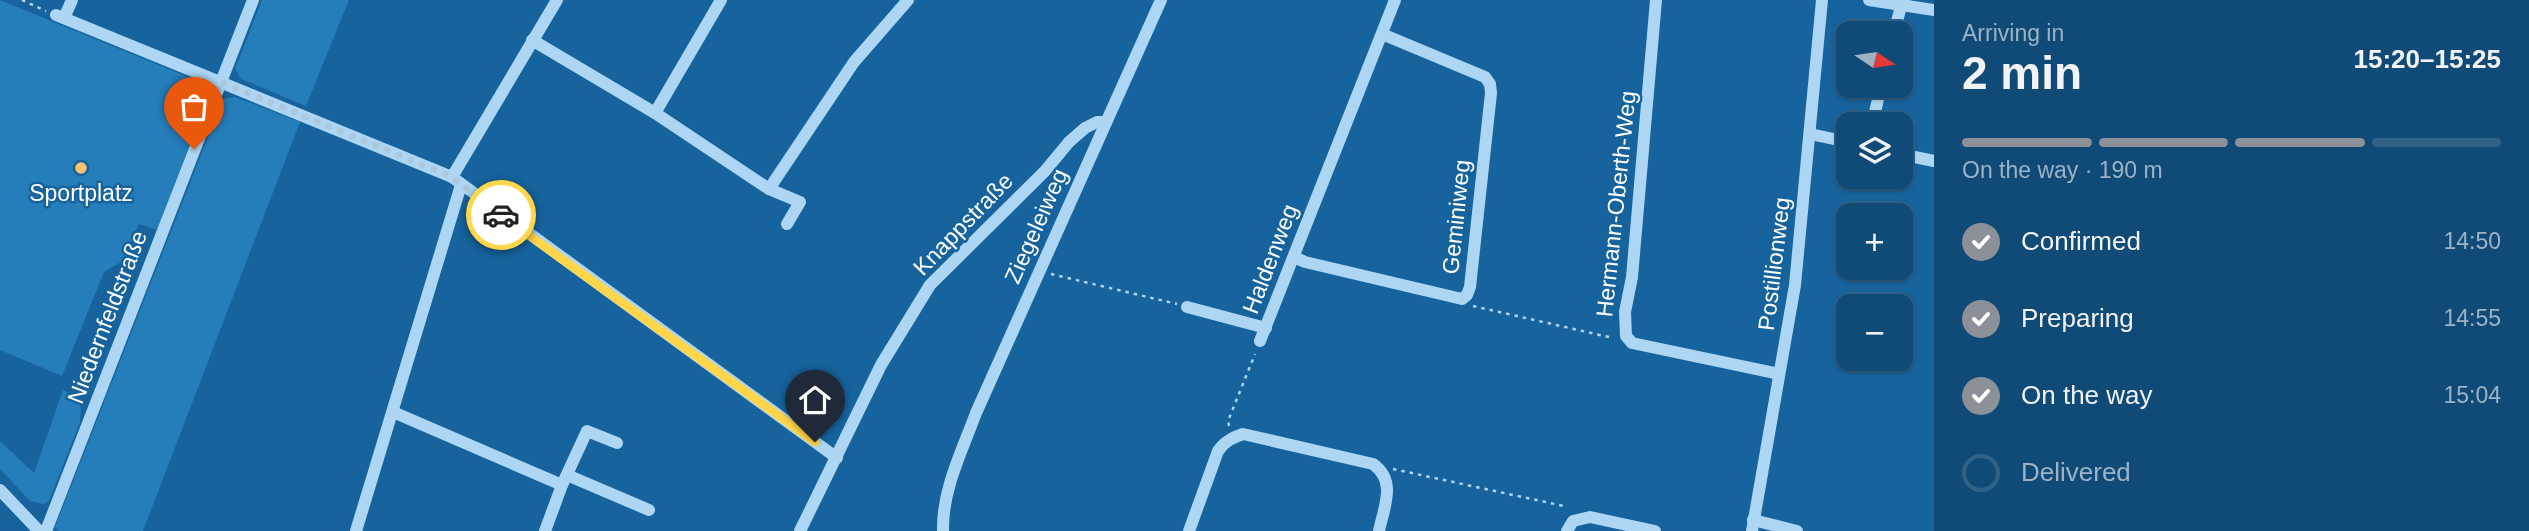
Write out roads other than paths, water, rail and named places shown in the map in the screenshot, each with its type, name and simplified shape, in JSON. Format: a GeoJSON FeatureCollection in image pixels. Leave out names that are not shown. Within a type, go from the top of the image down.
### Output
{"type":"FeatureCollection","features":[{"type":"Feature","properties":{"kind":"street"},"geometry":{"type":"LineString","coordinates":[[72,0],[60,16],[456,181],[837,458]]}},
{"type":"Feature","properties":{"kind":"street","name":"Niedernfeldstraße"},"geometry":{"type":"LineString","coordinates":[[46,531],[253,0]]}},
{"type":"Feature","properties":{"kind":"street"},"geometry":{"type":"LineString","coordinates":[[356,531],[393,412],[456,181],[532,40],[557,0]]}},
{"type":"Feature","properties":{"kind":"street"},"geometry":{"type":"LineString","coordinates":[[655,113],[722,0]]}},
{"type":"Feature","properties":{"kind":"street"},"geometry":{"type":"LineString","coordinates":[[769,189],[854,62],[908,0]]}},
{"type":"Feature","properties":{"kind":"street","name":"Ziegeleiweg"},"geometry":{"type":"LineString","coordinates":[[943,531],[945,503],[976,413],[1161,0]]}},
{"type":"Feature","properties":{"kind":"street","name":"Haldenweg"},"geometry":{"type":"LineString","coordinates":[[1260,341],[1395,0]]}},
{"type":"Feature","properties":{"kind":"street","name":"Hermann-Oberth-Weg"},"geometry":{"type":"LineString","coordinates":[[1656,0],[1632,277],[1624,320],[1626,336],[1632,342],[1780,374]]}},
{"type":"Feature","properties":{"kind":"street","name":"Postillionweg"},"geometry":{"type":"LineString","coordinates":[[1752,526],[1795,285],[1822,0]]}},
{"type":"Feature","properties":{"kind":"street"},"geometry":{"type":"LineString","coordinates":[[1869,0],[1934,10]]}},
{"type":"Feature","properties":{"kind":"street"},"geometry":{"type":"LineString","coordinates":[[1897,21],[1901,6]]}},
{"type":"Feature","properties":{"kind":"street","name":"Geminiweg"},"geometry":{"type":"LineString","coordinates":[[1294,257],[1305,262],[1462,299],[1467,295],[1470,287],[1490,84],[1485,77],[1382,34]]}},
{"type":"Feature","properties":{"kind":"street"},"geometry":{"type":"LineString","coordinates":[[532,40],[655,113],[769,189],[800,202],[786,224]]}},
{"type":"Feature","properties":{"kind":"street","name":"Knappstraße"},"geometry":{"type":"LineString","coordinates":[[800,531],[881,365],[930,285],[1045,170],[1069,142],[1085,128],[1097,122],[1106,122]]}},
{"type":"Feature","properties":{"kind":"street"},"geometry":{"type":"LineString","coordinates":[[1810,134],[1836,139]]}},
{"type":"Feature","properties":{"kind":"street"},"geometry":{"type":"LineString","coordinates":[[1913,157],[1934,161]]}},
{"type":"Feature","properties":{"kind":"street"},"geometry":{"type":"LineString","coordinates":[[1187,307],[1266,328]]}},
{"type":"Feature","properties":{"kind":"street"},"geometry":{"type":"LineString","coordinates":[[393,412],[564,480],[649,510]]}},
{"type":"Feature","properties":{"kind":"street"},"geometry":{"type":"LineString","coordinates":[[545,531],[564,480],[587,431],[617,443]]}},
{"type":"Feature","properties":{"kind":"street"},"geometry":{"type":"LineString","coordinates":[[1189,531],[1219,451],[1231,438],[1243,434],[1373,464],[1387,480],[1388,492],[1378,531]]}},
{"type":"Feature","properties":{"kind":"street"},"geometry":{"type":"LineString","coordinates":[[0,491],[39,531]]}},
{"type":"Feature","properties":{"kind":"street"},"geometry":{"type":"LineString","coordinates":[[1570,526],[1590,517],[1655,531]]}},
{"type":"Feature","properties":{"kind":"street"},"geometry":{"type":"LineString","coordinates":[[1752,526],[1797,531]]}},
{"type":"Feature","properties":{"kind":"place","name":"Sportplatz"},"geometry":{"type":"Point","coordinates":[81,168]}}]}
